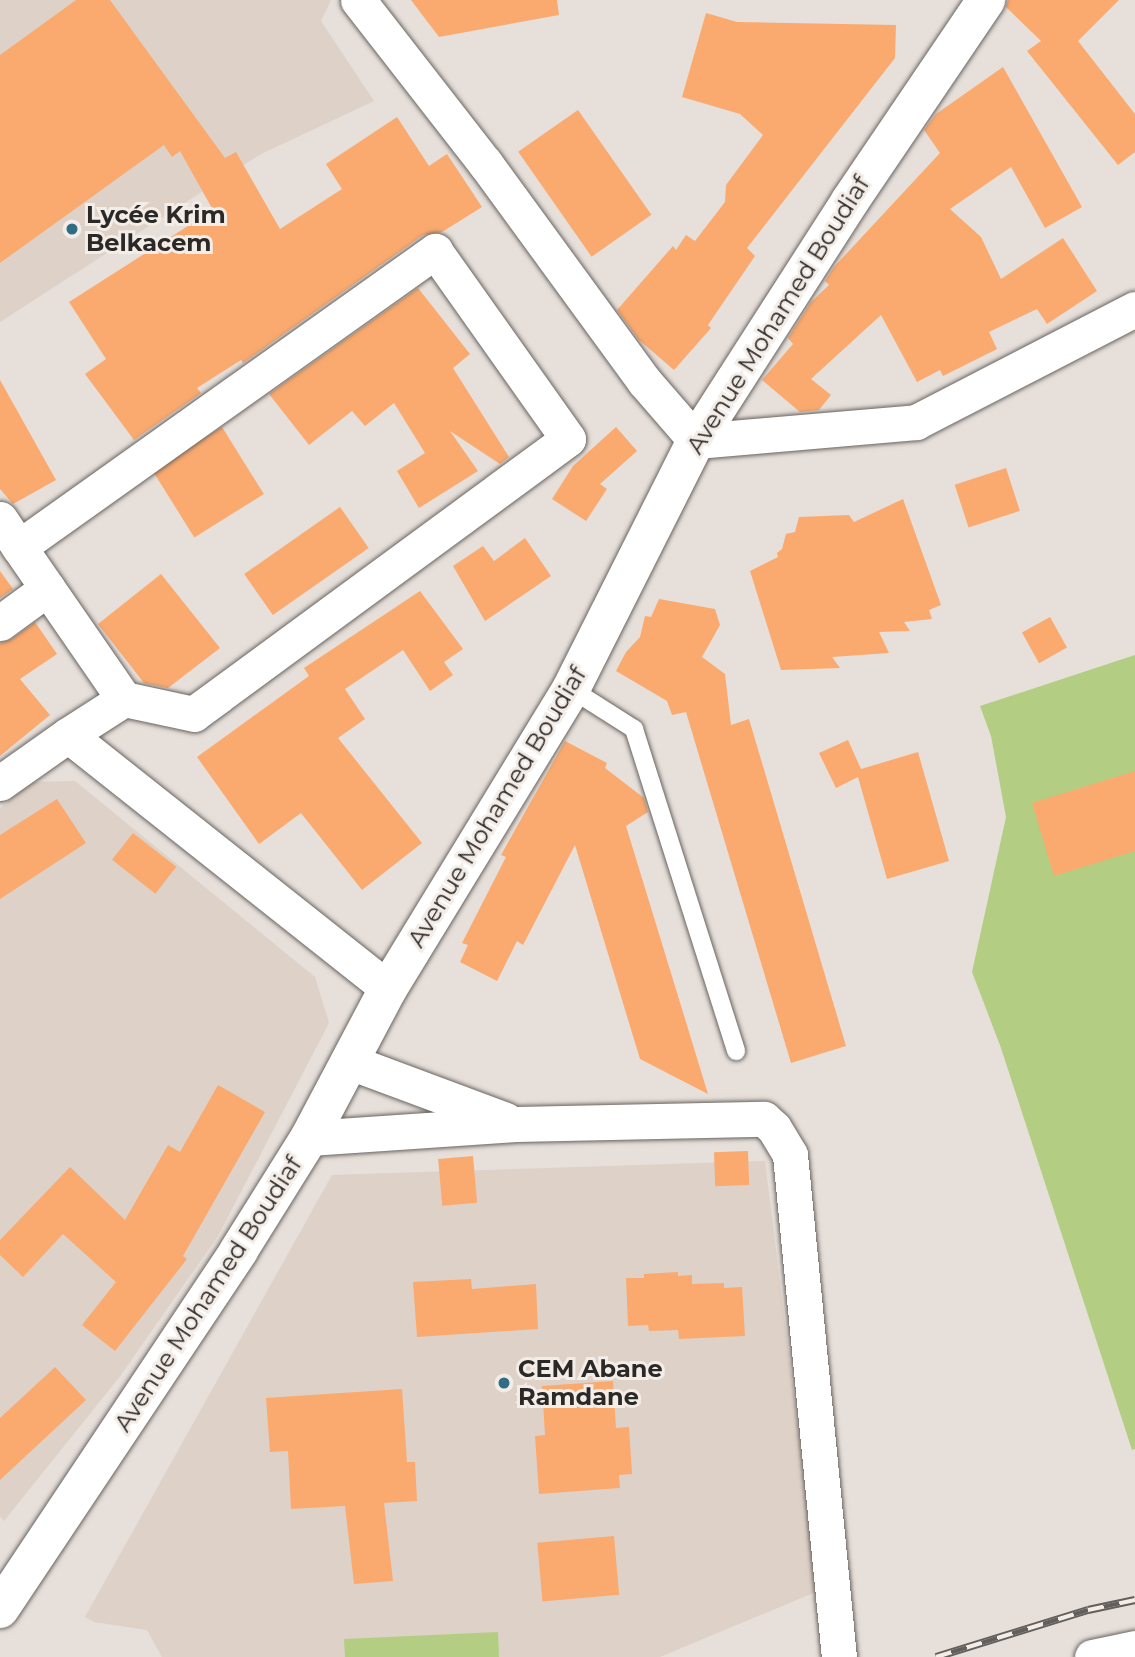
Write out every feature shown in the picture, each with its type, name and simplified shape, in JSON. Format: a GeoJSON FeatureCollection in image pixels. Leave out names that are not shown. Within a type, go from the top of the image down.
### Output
{"type":"FeatureCollection","features":[{"type":"Feature","properties":{"kind":"street"},"geometry":{"type":"LineString","coordinates":[[358,0],[485,163],[644,381],[696,440],[916,422],[1135,309]]}},
{"type":"Feature","properties":{"kind":"street","name":"Avenue Mohamed Boudiaf"},"geometry":{"type":"LineString","coordinates":[[0,1609],[239,1250],[309,1138],[388,989],[571,689],[696,440],[850,201],[986,0]]}},
{"type":"Feature","properties":{"kind":"street"},"geometry":{"type":"LineString","coordinates":[[435,251],[569,439],[194,714],[124,699],[10,533],[435,251]]}},
{"type":"Feature","properties":{"kind":"street"},"geometry":{"type":"LineString","coordinates":[[0,623],[48,589]]}},
{"type":"Feature","properties":{"kind":"street"},"geometry":{"type":"LineString","coordinates":[[0,783],[124,699]]}},
{"type":"Feature","properties":{"kind":"street"},"geometry":{"type":"LineString","coordinates":[[68,735],[388,989]]}},
{"type":"Feature","properties":{"kind":"street"},"geometry":{"type":"LineString","coordinates":[[350,1062],[516,1124]]}},
{"type":"Feature","properties":{"kind":"street"},"geometry":{"type":"LineString","coordinates":[[309,1138],[516,1124],[764,1119],[774,1128],[790,1155],[839,1657]]}},
{"type":"Feature","properties":{"kind":"street"},"geometry":{"type":"LineString","coordinates":[[1092,1657],[1135,1648]]}},
{"type":"Feature","properties":{"kind":"lane"},"geometry":{"type":"LineString","coordinates":[[571,689],[634,729],[736,1051]]}},
{"type":"Feature","properties":{"kind":"shaded area","name":"Lycée Krim Belkacem"},"geometry":{"type":"Polygon","coordinates":[[[0,0],[331,0],[321,21],[374,101],[259,155],[0,322],[0,0]]]}},
{"type":"Feature","properties":{"kind":"shaded area"},"geometry":{"type":"Polygon","coordinates":[[[75,781],[315,977],[329,1023],[218,1236],[121,1375],[4,1521],[0,1516],[0,808],[31,782],[75,781]]]}},
{"type":"Feature","properties":{"kind":"shaded area","name":"CEM Abane Ramdane"},"geometry":{"type":"Polygon","coordinates":[[[765,1161],[818,1591],[660,1657],[162,1657],[147,1630],[94,1622],[85,1617],[332,1175],[765,1161]]]}},
{"type":"Feature","properties":{"kind":"green space"},"geometry":{"type":"Polygon","coordinates":[[[1135,655],[1135,1449],[1132,1450],[1001,1048],[972,972],[1006,817],[991,736],[980,706],[1135,655]]]}},
{"type":"Feature","properties":{"kind":"green space"},"geometry":{"type":"Polygon","coordinates":[[[498,1632],[499,1657],[345,1657],[344,1639],[498,1632]]]}},
{"type":"Feature","properties":{"kind":"building"},"geometry":{"type":"Polygon","coordinates":[[[76,0],[110,0],[225,158],[236,152],[280,229],[342,189],[326,164],[397,117],[429,166],[447,154],[482,207],[442,232],[423,235],[243,363],[241,360],[197,388],[201,393],[134,440],[85,374],[106,359],[69,302],[213,210],[180,151],[172,157],[164,145],[0,263],[0,55],[76,0]]]}},
{"type":"Feature","properties":{"kind":"building"},"geometry":{"type":"Polygon","coordinates":[[[411,0],[557,0],[559,15],[439,37],[411,0]]]}},
{"type":"Feature","properties":{"kind":"building"},"geometry":{"type":"Polygon","coordinates":[[[1008,0],[1119,0],[1078,41],[1135,114],[1135,152],[1118,165],[1027,51],[1041,41],[1006,7],[1008,0]]]}},
{"type":"Feature","properties":{"kind":"building"},"geometry":{"type":"Polygon","coordinates":[[[706,13],[737,22],[896,25],[895,58],[747,248],[755,256],[708,325],[711,328],[674,370],[639,340],[617,310],[673,246],[676,250],[686,235],[695,241],[725,202],[726,185],[763,135],[740,114],[682,97],[706,13]]]}},
{"type":"Feature","properties":{"kind":"building"},"geometry":{"type":"Polygon","coordinates":[[[1003,67],[1082,207],[1045,228],[1011,167],[950,209],[981,237],[1001,279],[1063,238],[1097,291],[1047,324],[1037,309],[989,332],[997,349],[943,376],[940,370],[917,382],[881,315],[811,379],[831,395],[819,410],[800,412],[762,380],[793,344],[788,338],[811,302],[829,285],[825,281],[834,267],[940,153],[924,130],[936,114],[1003,67]]]}},
{"type":"Feature","properties":{"kind":"building"},"geometry":{"type":"Polygon","coordinates":[[[578,110],[651,215],[592,257],[518,152],[578,110]]]}},
{"type":"Feature","properties":{"kind":"building"},"geometry":{"type":"Polygon","coordinates":[[[418,288],[470,354],[453,368],[509,457],[500,464],[450,431],[478,471],[419,508],[397,471],[425,453],[394,403],[365,426],[352,411],[309,445],[269,394],[418,288]]]}},
{"type":"Feature","properties":{"kind":"building"},"geometry":{"type":"Polygon","coordinates":[[[0,380],[56,480],[13,504],[0,489],[0,380]]]}},
{"type":"Feature","properties":{"kind":"building"},"geometry":{"type":"Polygon","coordinates":[[[222,427],[264,494],[194,537],[152,470],[222,427]]]}},
{"type":"Feature","properties":{"kind":"building"},"geometry":{"type":"Polygon","coordinates":[[[616,427],[637,451],[600,484],[607,489],[586,521],[552,499],[573,466],[616,427]]]}},
{"type":"Feature","properties":{"kind":"building"},"geometry":{"type":"Polygon","coordinates":[[[1006,468],[1020,511],[969,527],[955,485],[1006,468]]]}},
{"type":"Feature","properties":{"kind":"building"},"geometry":{"type":"Polygon","coordinates":[[[903,499],[941,605],[929,610],[932,619],[904,622],[910,631],[879,632],[889,653],[832,657],[840,668],[781,670],[750,571],[778,557],[777,553],[782,549],[786,534],[795,532],[799,517],[849,515],[854,522],[903,499]]]}},
{"type":"Feature","properties":{"kind":"building"},"geometry":{"type":"Polygon","coordinates":[[[340,507],[369,548],[273,615],[244,574],[340,507]]]}},
{"type":"Feature","properties":{"kind":"building"},"geometry":{"type":"Polygon","coordinates":[[[525,538],[551,576],[485,621],[453,566],[483,546],[494,561],[525,538]]]}},
{"type":"Feature","properties":{"kind":"building"},"geometry":{"type":"Polygon","coordinates":[[[0,571],[13,589],[0,598],[0,571]]]}},
{"type":"Feature","properties":{"kind":"building"},"geometry":{"type":"Polygon","coordinates":[[[161,574],[220,648],[168,688],[144,683],[98,624],[161,574]]]}},
{"type":"Feature","properties":{"kind":"building"},"geometry":{"type":"Polygon","coordinates":[[[420,591],[463,649],[444,662],[453,675],[430,691],[403,650],[345,689],[365,719],[338,738],[422,843],[362,890],[301,813],[259,844],[197,757],[309,676],[304,668],[420,591]]]}},
{"type":"Feature","properties":{"kind":"building"},"geometry":{"type":"Polygon","coordinates":[[[659,599],[715,609],[720,625],[702,657],[725,674],[731,725],[749,719],[846,1046],[791,1063],[686,712],[672,715],[667,701],[616,671],[626,652],[640,637],[645,616],[651,617],[659,599]]]}},
{"type":"Feature","properties":{"kind":"building"},"geometry":{"type":"Polygon","coordinates":[[[1050,617],[1067,648],[1039,663],[1022,633],[1050,617]]]}},
{"type":"Feature","properties":{"kind":"building"},"geometry":{"type":"Polygon","coordinates":[[[35,622],[57,654],[20,679],[50,715],[0,756],[0,643],[12,639],[35,622]]]}},
{"type":"Feature","properties":{"kind":"building"},"geometry":{"type":"Polygon","coordinates":[[[848,740],[861,769],[918,752],[949,861],[887,879],[858,777],[836,788],[819,753],[848,740]]]}},
{"type":"Feature","properties":{"kind":"building"},"geometry":{"type":"Polygon","coordinates":[[[565,741],[607,763],[605,768],[644,798],[648,812],[626,826],[708,1094],[640,1059],[575,845],[523,945],[517,941],[497,981],[460,962],[468,945],[462,943],[506,857],[501,855],[565,741]]]}},
{"type":"Feature","properties":{"kind":"building"},"geometry":{"type":"Polygon","coordinates":[[[1135,771],[1135,851],[1054,876],[1032,803],[1135,771]]]}},
{"type":"Feature","properties":{"kind":"building"},"geometry":{"type":"Polygon","coordinates":[[[57,799],[86,843],[0,899],[0,835],[57,799]]]}},
{"type":"Feature","properties":{"kind":"building"},"geometry":{"type":"Polygon","coordinates":[[[133,833],[176,867],[155,894],[112,860],[133,833]]]}},
{"type":"Feature","properties":{"kind":"building"},"geometry":{"type":"Polygon","coordinates":[[[218,1085],[265,1112],[183,1256],[187,1259],[115,1351],[82,1325],[116,1282],[63,1234],[23,1277],[0,1255],[0,1240],[70,1167],[125,1220],[168,1145],[180,1152],[218,1085]]]}},
{"type":"Feature","properties":{"kind":"building"},"geometry":{"type":"Polygon","coordinates":[[[748,1151],[749,1185],[715,1186],[714,1152],[748,1151]]]}},
{"type":"Feature","properties":{"kind":"building"},"geometry":{"type":"Polygon","coordinates":[[[473,1156],[477,1203],[442,1206],[438,1159],[473,1156]]]}},
{"type":"Feature","properties":{"kind":"building"},"geometry":{"type":"Polygon","coordinates":[[[678,1272],[678,1276],[692,1275],[692,1284],[724,1283],[724,1288],[742,1287],[745,1336],[679,1339],[678,1330],[649,1331],[648,1325],[628,1326],[626,1278],[678,1272]]]}},
{"type":"Feature","properties":{"kind":"building"},"geometry":{"type":"Polygon","coordinates":[[[471,1279],[472,1289],[536,1284],[538,1329],[417,1337],[413,1282],[471,1279]]]}},
{"type":"Feature","properties":{"kind":"building"},"geometry":{"type":"Polygon","coordinates":[[[55,1367],[86,1400],[0,1480],[0,1418],[55,1367]]]}},
{"type":"Feature","properties":{"kind":"building"},"geometry":{"type":"Polygon","coordinates":[[[613,1381],[616,1428],[629,1427],[632,1474],[619,1475],[620,1488],[539,1494],[535,1436],[545,1435],[542,1386],[613,1381]]]}},
{"type":"Feature","properties":{"kind":"building"},"geometry":{"type":"Polygon","coordinates":[[[402,1389],[407,1462],[415,1462],[417,1501],[384,1503],[393,1581],[354,1584],[345,1506],[291,1509],[288,1451],[270,1452],[266,1398],[402,1389]]]}},
{"type":"Feature","properties":{"kind":"building"},"geometry":{"type":"Polygon","coordinates":[[[614,1536],[619,1595],[542,1601],[537,1543],[614,1536]]]}},
{"type":"Feature","properties":{"kind":"railway"},"geometry":{"type":"LineString","coordinates":[[936,1657],[1088,1610],[1135,1600]]}},
{"type":"Feature","properties":{"kind":"place","name":"Lycée Krim Belkacem"},"geometry":{"type":"Point","coordinates":[72,229]}},
{"type":"Feature","properties":{"kind":"place","name":"CEM Abane Ramdane"},"geometry":{"type":"Point","coordinates":[504,1383]}}]}
